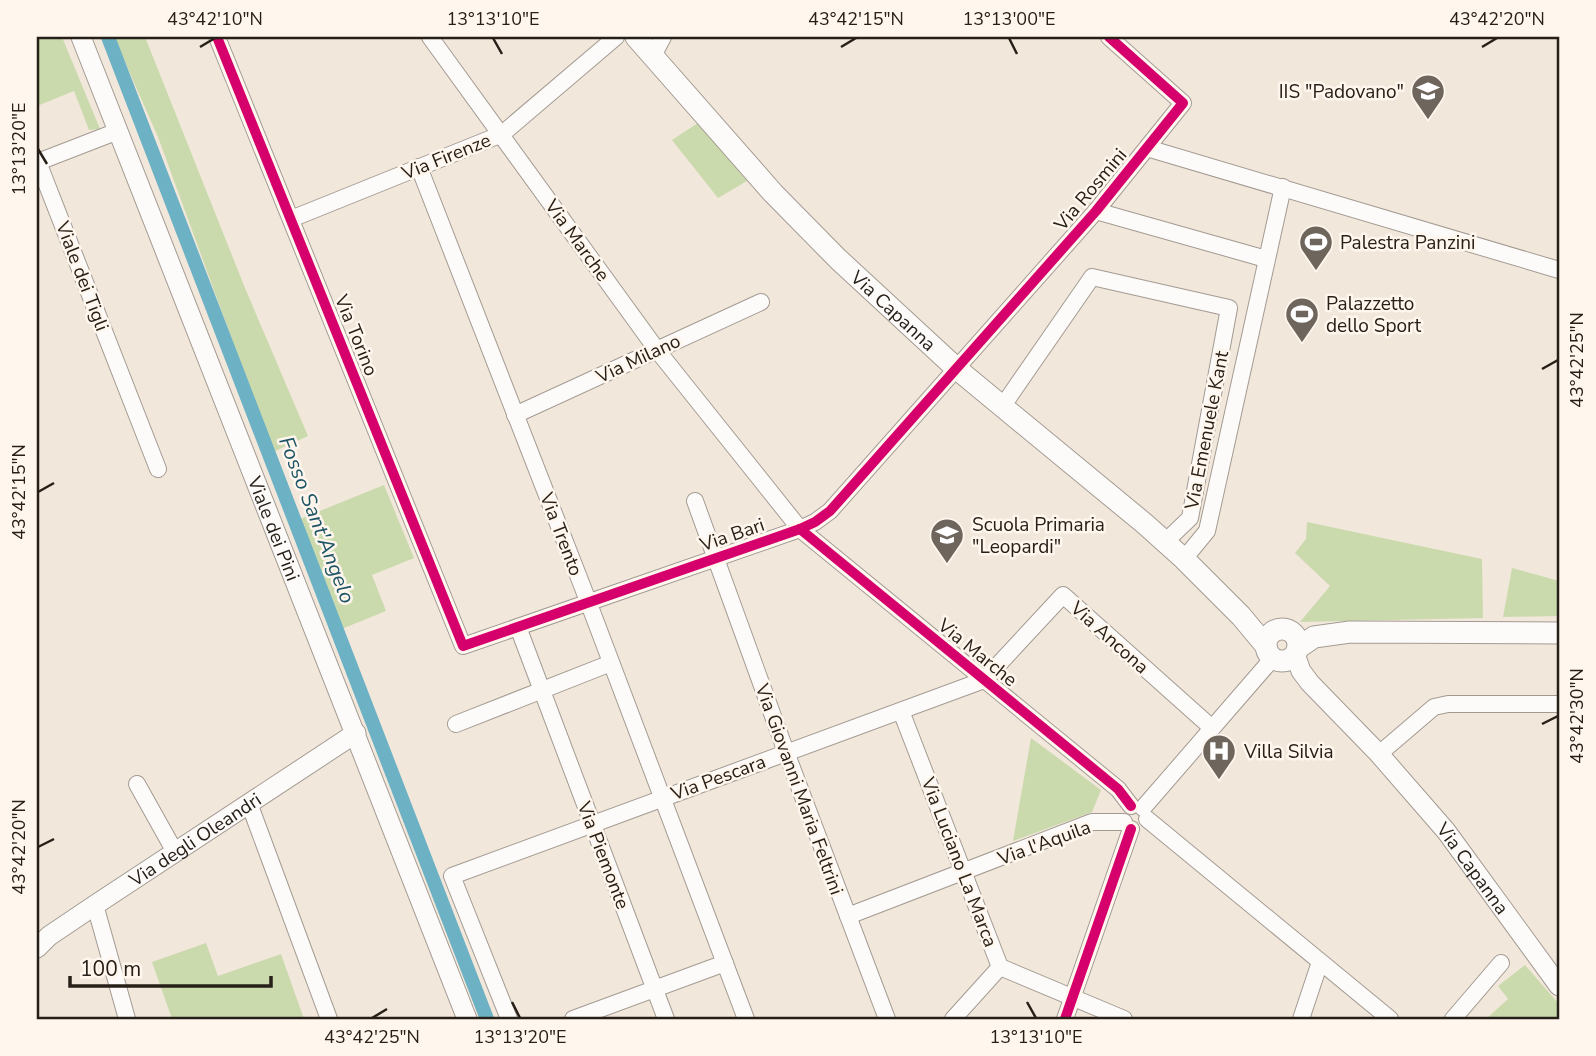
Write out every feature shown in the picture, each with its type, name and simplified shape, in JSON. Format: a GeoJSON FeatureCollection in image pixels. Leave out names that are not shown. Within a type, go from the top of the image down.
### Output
{"type":"FeatureCollection","features":[{"type":"Feature","properties":{"kind":"main road","name":"Via Capanna"},"geometry":{"type":"LineString","coordinates":[[636,37],[773,193],[889,308],[957,369],[1165,542],[1241,616],[1258,625],[1275,641]]}},
{"type":"Feature","properties":{"kind":"main road"},"geometry":{"type":"LineString","coordinates":[[1350,632],[1324,628],[1275,641],[1287,660],[1314,637],[1350,632],[1559,633]]}},
{"type":"Feature","properties":{"kind":"street","name":"Viale dei Pini"},"geometry":{"type":"LineString","coordinates":[[81,37],[467,1019]]}},
{"type":"Feature","properties":{"kind":"street","name":"Via Torino"},"geometry":{"type":"LineString","coordinates":[[217,37],[463,646]]}},
{"type":"Feature","properties":{"kind":"street","name":"Via Marche"},"geometry":{"type":"LineString","coordinates":[[430,37],[657,350],[800,529],[1118,789],[1140,811],[1390,1019]]}},
{"type":"Feature","properties":{"kind":"street","name":"Via Firenze"},"geometry":{"type":"LineString","coordinates":[[291,219],[502,134],[616,37]]}},
{"type":"Feature","properties":{"kind":"street"},"geometry":{"type":"LineString","coordinates":[[653,56],[663,37]]}},
{"type":"Feature","properties":{"kind":"street","name":"Via Rosmini"},"geometry":{"type":"LineString","coordinates":[[957,369],[1096,211],[1183,103],[1109,37]]}},
{"type":"Feature","properties":{"kind":"street","name":"Viale dei Tigli"},"geometry":{"type":"LineString","coordinates":[[118,131],[38,162],[158,468]]}},
{"type":"Feature","properties":{"kind":"street","name":"Via Rosmini"},"geometry":{"type":"LineString","coordinates":[[1147,148],[1559,270]]}},
{"type":"Feature","properties":{"kind":"street","name":"Via Trento"},"geometry":{"type":"LineString","coordinates":[[419,167],[746,1019]]}},
{"type":"Feature","properties":{"kind":"street"},"geometry":{"type":"LineString","coordinates":[[1184,559],[1207,531],[1283,187]]}},
{"type":"Feature","properties":{"kind":"street","name":"Via Rosmini"},"geometry":{"type":"LineString","coordinates":[[1096,211],[1266,259]]}},
{"type":"Feature","properties":{"kind":"street","name":"Via Emenuele Kant"},"geometry":{"type":"LineString","coordinates":[[1002,407],[1092,277],[1229,308],[1189,518],[1165,542]]}},
{"type":"Feature","properties":{"kind":"street","name":"Via Milano"},"geometry":{"type":"LineString","coordinates":[[515,415],[761,302]]}},
{"type":"Feature","properties":{"kind":"street","name":"Via Bari"},"geometry":{"type":"LineString","coordinates":[[463,646],[815,522],[830,510],[957,369]]}},
{"type":"Feature","properties":{"kind":"street","name":"Via Giovanni Maria Feltrini"},"geometry":{"type":"LineString","coordinates":[[695,501],[887,1019]]}},
{"type":"Feature","properties":{"kind":"street","name":"Via Ancona"},"geometry":{"type":"LineString","coordinates":[[984,680],[1063,595],[1212,728]]}},
{"type":"Feature","properties":{"kind":"street","name":"Via Piemonte"},"geometry":{"type":"LineString","coordinates":[[518,627],[666,1019]]}},
{"type":"Feature","properties":{"kind":"street"},"geometry":{"type":"LineString","coordinates":[[1065,1019],[1128,825],[1123,814],[1140,811],[1212,728],[1275,641]]}},
{"type":"Feature","properties":{"kind":"street","name":"Via Capanna"},"geometry":{"type":"LineString","coordinates":[[1296,651],[1301,671],[1310,683],[1379,754],[1446,831],[1559,986]]}},
{"type":"Feature","properties":{"kind":"street"},"geometry":{"type":"LineString","coordinates":[[456,724],[611,663]]}},
{"type":"Feature","properties":{"kind":"street","name":"Via Pescara"},"geometry":{"type":"LineString","coordinates":[[509,1019],[452,876],[984,680]]}},
{"type":"Feature","properties":{"kind":"street"},"geometry":{"type":"LineString","coordinates":[[1379,754],[1434,707],[1448,704],[1559,704]]}},
{"type":"Feature","properties":{"kind":"street","name":"Via Luciano La Marca"},"geometry":{"type":"LineString","coordinates":[[901,711],[1000,967],[1124,1019]]}},
{"type":"Feature","properties":{"kind":"street","name":"Via degli Oleandri"},"geometry":{"type":"LineString","coordinates":[[37,948],[49,936],[356,733]]}},
{"type":"Feature","properties":{"kind":"street"},"geometry":{"type":"LineString","coordinates":[[137,784],[175,852]]}},
{"type":"Feature","properties":{"kind":"street"},"geometry":{"type":"LineString","coordinates":[[249,803],[328,1019]]}},
{"type":"Feature","properties":{"kind":"street"},"geometry":{"type":"LineString","coordinates":[[1128,825],[1142,828],[1140,811]]}},
{"type":"Feature","properties":{"kind":"street","name":"Via l'Aquila"},"geometry":{"type":"LineString","coordinates":[[848,916],[1092,822],[1128,825]]}},
{"type":"Feature","properties":{"kind":"street"},"geometry":{"type":"LineString","coordinates":[[95,905],[127,1019]]}},
{"type":"Feature","properties":{"kind":"street"},"geometry":{"type":"LineString","coordinates":[[1300,1019],[1320,962]]}},
{"type":"Feature","properties":{"kind":"street"},"geometry":{"type":"LineString","coordinates":[[573,1019],[725,963]]}},
{"type":"Feature","properties":{"kind":"street"},"geometry":{"type":"LineString","coordinates":[[1453,1019],[1501,963]]}},
{"type":"Feature","properties":{"kind":"street"},"geometry":{"type":"LineString","coordinates":[[953,1019],[1000,967]]}},
{"type":"Feature","properties":{"kind":"green space"},"geometry":{"type":"Polygon","coordinates":[[[37,37],[62,37],[100,129],[89,130],[74,91],[37,106],[37,37]]]}},
{"type":"Feature","properties":{"kind":"green space"},"geometry":{"type":"Polygon","coordinates":[[[114,37],[145,37],[245,288],[308,436],[273,452],[158,137],[114,37]]]}},
{"type":"Feature","properties":{"kind":"green space"},"geometry":{"type":"Polygon","coordinates":[[[698,123],[747,181],[718,198],[672,140],[698,123]]]}},
{"type":"Feature","properties":{"kind":"green space"},"geometry":{"type":"Polygon","coordinates":[[[384,485],[414,558],[372,575],[386,611],[339,630],[295,521],[384,485]]]}},
{"type":"Feature","properties":{"kind":"green space"},"geometry":{"type":"Polygon","coordinates":[[[1307,522],[1482,559],[1483,618],[1300,622],[1330,586],[1295,553],[1306,539],[1307,522]]]}},
{"type":"Feature","properties":{"kind":"green space"},"geometry":{"type":"Polygon","coordinates":[[[1512,568],[1559,581],[1559,616],[1503,617],[1512,568]]]}},
{"type":"Feature","properties":{"kind":"green space"},"geometry":{"type":"Polygon","coordinates":[[[1031,738],[1101,790],[1092,812],[1013,841],[1031,738]]]}},
{"type":"Feature","properties":{"kind":"green space"},"geometry":{"type":"Polygon","coordinates":[[[206,943],[218,976],[281,954],[304,1019],[172,1019],[152,962],[206,943]]]}},
{"type":"Feature","properties":{"kind":"green space"},"geometry":{"type":"Polygon","coordinates":[[[1525,965],[1559,1004],[1559,1019],[1486,1019],[1508,999],[1498,986],[1525,965]]]}},
{"type":"Feature","properties":{"kind":"waterway","name":"Fosso Sant'Angelo"},"geometry":{"type":"LineString","coordinates":[[108,37],[487,1019]]}},
{"type":"Feature","properties":{"kind":"cycle path"},"geometry":{"type":"LineString","coordinates":[[217,37],[463,646],[800,529],[830,511],[1096,211],[1183,103],[1109,37]]}},
{"type":"Feature","properties":{"kind":"cycle path"},"geometry":{"type":"LineString","coordinates":[[800,529],[1118,789],[1131,806]]}},
{"type":"Feature","properties":{"kind":"cycle path"},"geometry":{"type":"LineString","coordinates":[[1065,1019],[1131,829]]}},
{"type":"Feature","properties":{"kind":"place","name":"IIS \"Padovano\""},"geometry":{"type":"Point","coordinates":[1428,121]}},
{"type":"Feature","properties":{"kind":"place","name":"Palestra Panzini"},"geometry":{"type":"Point","coordinates":[1316,272]}},
{"type":"Feature","properties":{"kind":"place","name":"Palazzetto dello Sport"},"geometry":{"type":"Point","coordinates":[1302,344]}},
{"type":"Feature","properties":{"kind":"place","name":"Scuola Primaria \"Leopardi\""},"geometry":{"type":"Point","coordinates":[947,565]}},
{"type":"Feature","properties":{"kind":"place","name":"Villa Silvia"},"geometry":{"type":"Point","coordinates":[1219,781]}}]}
